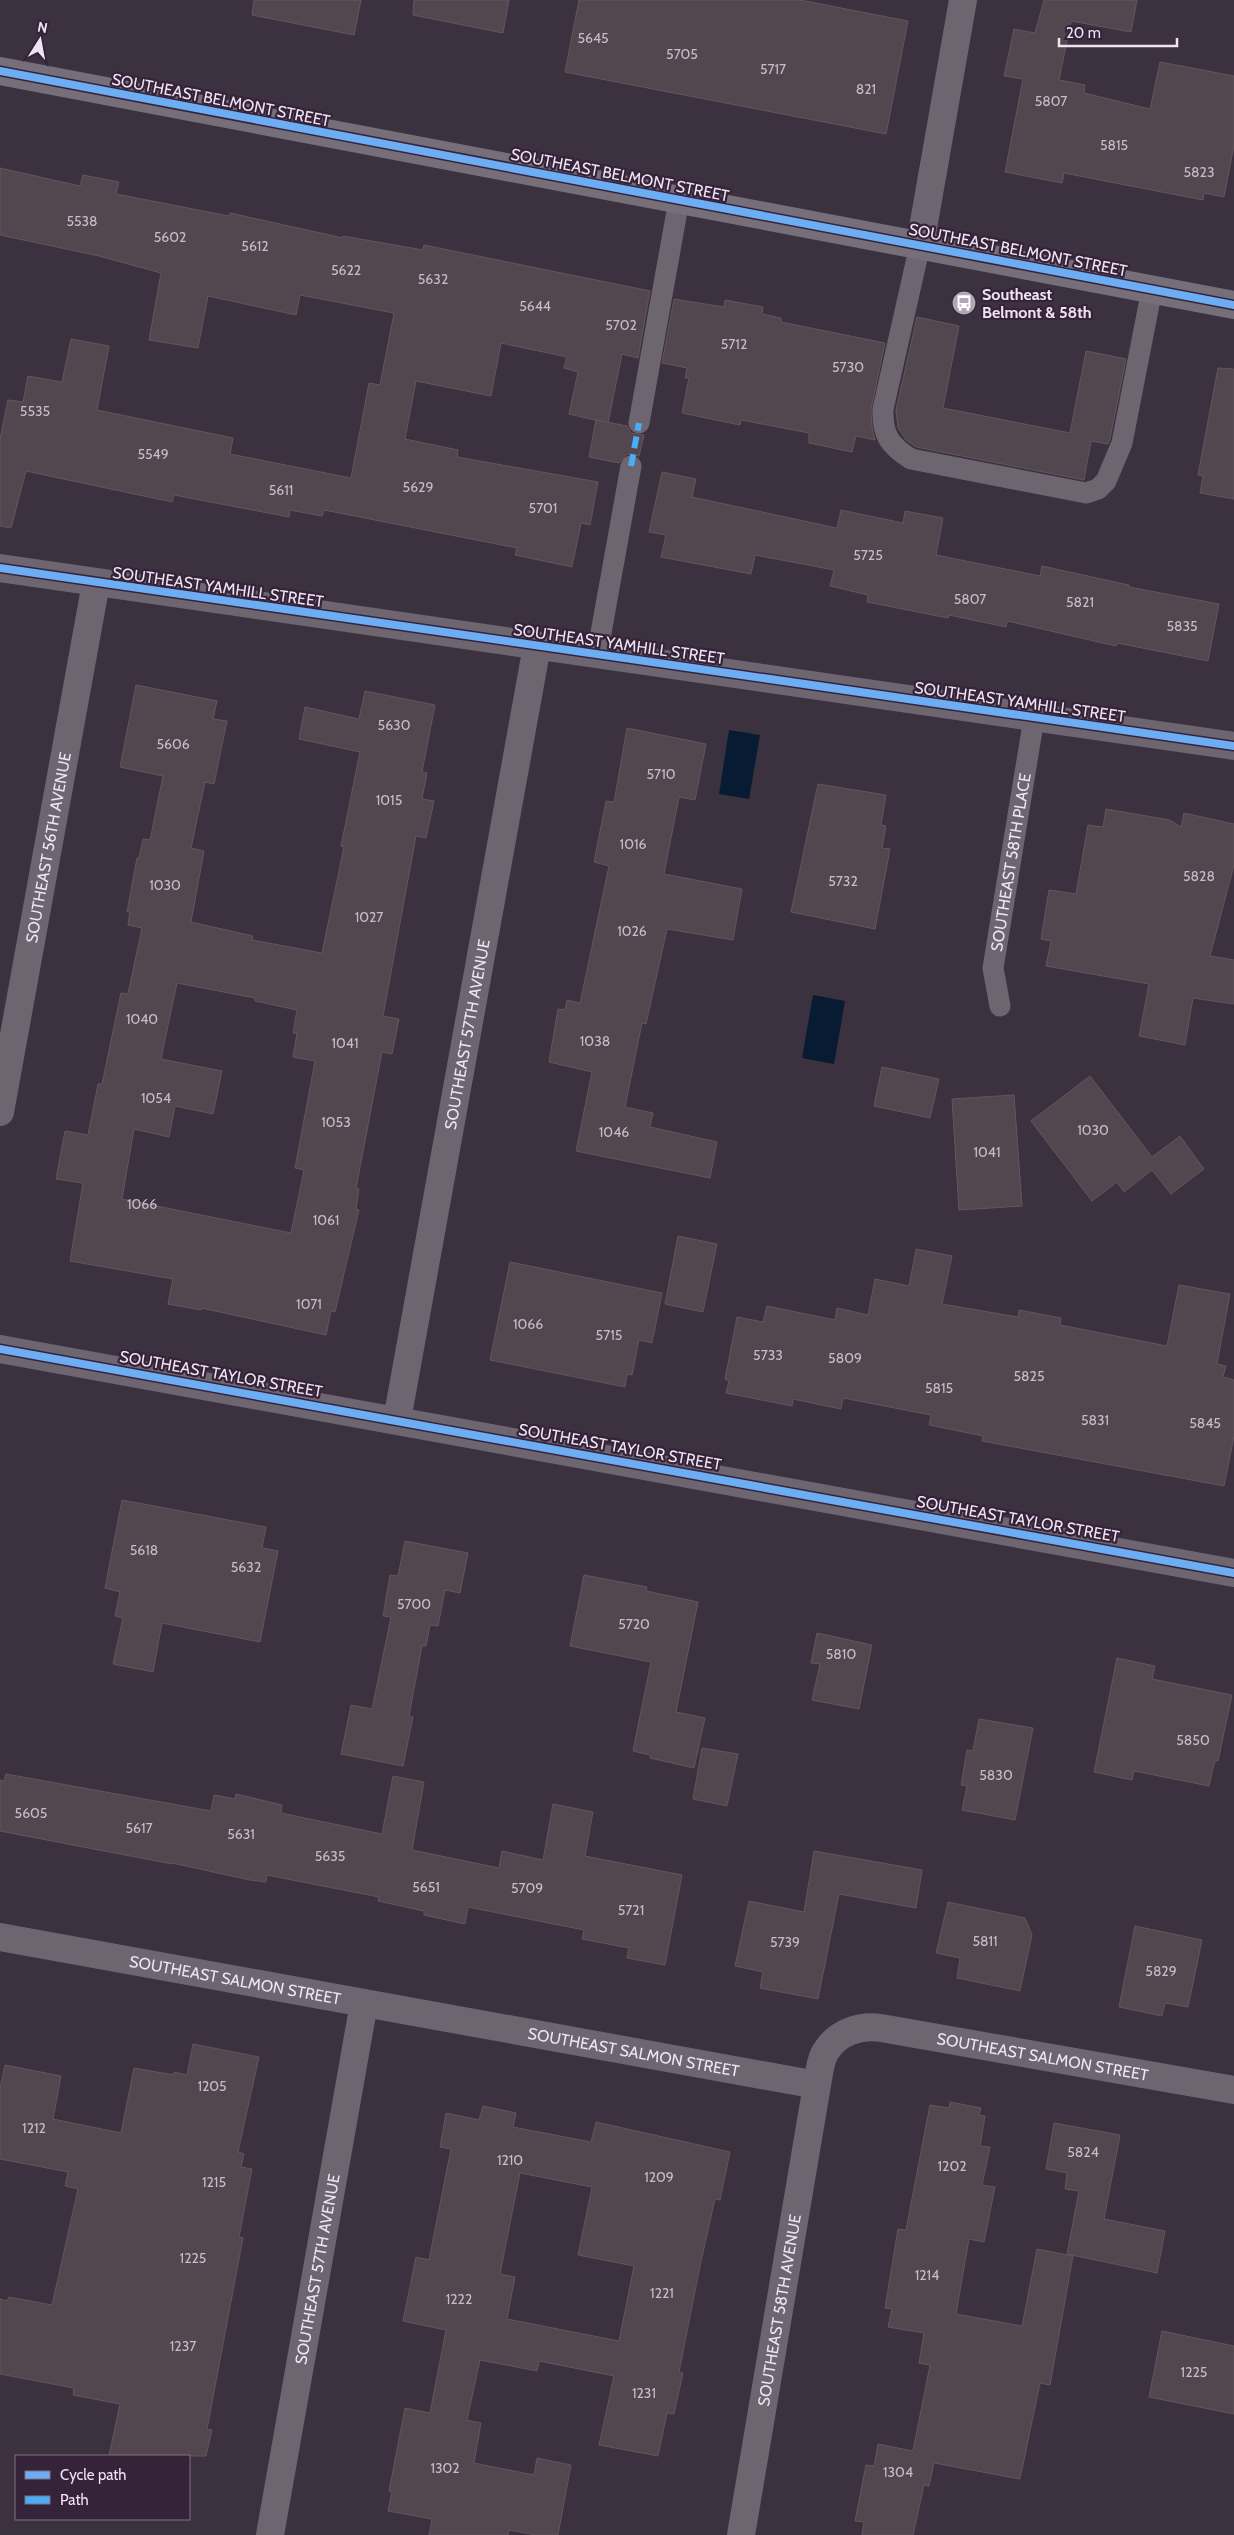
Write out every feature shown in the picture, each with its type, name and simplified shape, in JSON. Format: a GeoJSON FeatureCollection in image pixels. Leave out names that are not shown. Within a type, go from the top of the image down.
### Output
{"type":"FeatureCollection","features":[{"type":"Feature","properties":{"kind":"street"},"geometry":{"type":"LineString","coordinates":[[920,245],[963,0]]}},
{"type":"Feature","properties":{"kind":"street","name":"SOUTHEAST BELMONT STREET"},"geometry":{"type":"LineString","coordinates":[[0,71],[1234,305]]}},
{"type":"Feature","properties":{"kind":"street","name":"SOUTHEAST YAMHILL STREET"},"geometry":{"type":"LineString","coordinates":[[0,568],[1234,746]]}},
{"type":"Feature","properties":{"kind":"street","name":"SOUTHEAST 56TH AVENUE"},"geometry":{"type":"LineString","coordinates":[[0,1112],[96,583]]}},
{"type":"Feature","properties":{"kind":"street","name":"SOUTHEAST 57TH AVENUE"},"geometry":{"type":"LineString","coordinates":[[398,1420],[537,646]]}},
{"type":"Feature","properties":{"kind":"street","name":"SOUTHEAST TAYLOR STREET"},"geometry":{"type":"LineString","coordinates":[[0,1348],[1234,1573]]}},
{"type":"Feature","properties":{"kind":"street","name":"SOUTHEAST SALMON STREET"},"geometry":{"type":"LineString","coordinates":[[0,1937],[817,2085],[826,2051],[846,2033],[866,2026],[1234,2090]]}},
{"type":"Feature","properties":{"kind":"street","name":"SOUTHEAST 57TH AVENUE"},"geometry":{"type":"LineString","coordinates":[[270,2535],[364,2002]]}},
{"type":"Feature","properties":{"kind":"street","name":"SOUTHEAST 58TH AVENUE"},"geometry":{"type":"LineString","coordinates":[[741,2535],[817,2085]]}},
{"type":"Feature","properties":{"kind":"lane"},"geometry":{"type":"LineString","coordinates":[[639,423],[679,200]]}},
{"type":"Feature","properties":{"kind":"lane"},"geometry":{"type":"LineString","coordinates":[[920,245],[883,409],[883,421],[891,445],[911,460],[1086,493],[1098,489],[1106,481],[1122,443],[1152,289]]}},
{"type":"Feature","properties":{"kind":"lane"},"geometry":{"type":"LineString","coordinates":[[597,655],[631,466]]}},
{"type":"Feature","properties":{"kind":"lane","name":"SOUTHEAST 58TH PLACE"},"geometry":{"type":"LineString","coordinates":[[1000,1006],[993,968],[1034,718]]}},
{"type":"Feature","properties":{"kind":"water"},"geometry":{"type":"Polygon","coordinates":[[[729,730],[760,735],[749,799],[719,794],[729,730]]]}},
{"type":"Feature","properties":{"kind":"water"},"geometry":{"type":"Polygon","coordinates":[[[813,995],[845,1001],[834,1064],[802,1058],[813,995]]]}},
{"type":"Feature","properties":{"kind":"building"},"geometry":{"type":"Polygon","coordinates":[[[254,0],[361,0],[354,35],[252,15],[254,0]]]}},
{"type":"Feature","properties":{"kind":"building"},"geometry":{"type":"Polygon","coordinates":[[[414,0],[509,0],[503,33],[413,15],[414,0]]]}},
{"type":"Feature","properties":{"kind":"building"},"geometry":{"type":"Polygon","coordinates":[[[579,0],[800,0],[908,21],[886,134],[565,72],[579,0]]]}},
{"type":"Feature","properties":{"kind":"building"},"geometry":{"type":"Polygon","coordinates":[[[1044,0],[1137,0],[1131,32],[1071,21],[1059,80],[1085,85],[1084,93],[1150,109],[1160,62],[1234,76],[1234,145],[1224,197],[1204,193],[1203,200],[1064,173],[1062,183],[1005,172],[1023,79],[1004,76],[1014,29],[1035,33],[1044,0]]]}},
{"type":"Feature","properties":{"kind":"building"},"geometry":{"type":"Polygon","coordinates":[[[0,168],[80,186],[83,175],[119,182],[116,194],[229,216],[230,213],[343,238],[343,236],[423,250],[424,245],[650,291],[638,358],[622,354],[608,423],[569,414],[578,372],[564,368],[567,357],[501,343],[491,396],[416,381],[405,439],[458,450],[457,457],[598,482],[590,525],[581,523],[572,567],[515,555],[517,548],[324,510],[322,516],[290,510],[289,517],[174,495],[172,502],[26,471],[11,528],[0,526],[0,439],[8,400],[23,402],[28,376],[62,382],[71,339],[109,346],[97,410],[233,438],[230,454],[351,478],[369,383],[380,385],[394,313],[300,295],[296,315],[208,296],[198,348],[149,340],[161,273],[99,256],[0,235],[0,168]]]}},
{"type":"Feature","properties":{"kind":"building"},"geometry":{"type":"Polygon","coordinates":[[[674,299],[724,307],[725,300],[763,307],[762,314],[781,318],[781,322],[885,343],[871,409],[875,440],[856,436],[852,452],[809,443],[809,433],[741,420],[740,425],[682,413],[689,378],[685,378],[687,368],[662,363],[674,299]]]}},
{"type":"Feature","properties":{"kind":"building"},"geometry":{"type":"Polygon","coordinates":[[[917,317],[959,326],[943,408],[1070,433],[1086,351],[1126,359],[1110,439],[1108,444],[1091,441],[1084,480],[916,447],[906,440],[898,428],[896,410],[917,317]]]}},
{"type":"Feature","properties":{"kind":"building"},"geometry":{"type":"Polygon","coordinates":[[[1218,368],[1234,369],[1234,499],[1200,493],[1203,476],[1198,475],[1218,368]]]}},
{"type":"Feature","properties":{"kind":"building"},"geometry":{"type":"Polygon","coordinates":[[[596,420],[627,426],[631,433],[644,435],[639,456],[627,454],[619,463],[589,457],[596,420]]]}},
{"type":"Feature","properties":{"kind":"building"},"geometry":{"type":"Polygon","coordinates":[[[662,472],[696,479],[692,497],[837,528],[841,510],[903,523],[905,511],[943,518],[936,555],[1040,576],[1042,566],[1129,585],[1129,587],[1219,604],[1208,661],[1117,643],[1116,646],[1007,621],[1006,627],[949,615],[948,618],[867,602],[868,595],[830,586],[834,570],[755,555],[751,574],[661,557],[666,535],[649,532],[662,472]]]}},
{"type":"Feature","properties":{"kind":"building"},"geometry":{"type":"Polygon","coordinates":[[[136,685],[217,701],[213,719],[227,721],[214,784],[205,782],[191,848],[204,851],[191,922],[253,936],[252,940],[322,953],[344,847],[341,846],[360,752],[299,739],[305,707],[359,719],[365,691],[435,705],[422,772],[427,773],[422,799],[434,801],[426,838],[416,836],[383,1016],[399,1019],[392,1054],[382,1052],[356,1188],[359,1189],[356,1209],[359,1210],[335,1312],[331,1311],[326,1335],[201,1308],[201,1310],[168,1304],[173,1279],[70,1261],[83,1183],[56,1179],[65,1131],[88,1135],[98,1084],[102,1084],[121,993],[128,994],[142,928],[128,925],[130,912],[127,912],[137,858],[139,858],[143,839],[150,840],[163,776],[120,767],[136,685]],[[177,983],[161,1059],[222,1071],[213,1114],[175,1106],[169,1137],[134,1129],[122,1199],[291,1233],[304,1170],[295,1168],[315,1061],[293,1057],[297,1033],[293,1033],[297,1010],[255,1001],[255,998],[177,983]]]}},
{"type":"Feature","properties":{"kind":"building"},"geometry":{"type":"Polygon","coordinates":[[[627,728],[706,744],[695,800],[679,797],[664,874],[742,889],[733,940],[667,929],[646,1024],[642,1023],[625,1107],[653,1113],[650,1127],[717,1142],[710,1178],[576,1151],[592,1072],[549,1062],[558,1009],[565,1010],[567,1000],[580,1003],[609,866],[594,862],[606,801],[614,802],[627,728]]]}},
{"type":"Feature","properties":{"kind":"building"},"geometry":{"type":"Polygon","coordinates":[[[818,784],[886,795],[881,825],[886,826],[882,848],[890,849],[875,929],[791,912],[818,784]]]}},
{"type":"Feature","properties":{"kind":"building"},"geometry":{"type":"Polygon","coordinates":[[[1106,809],[1170,820],[1181,827],[1184,813],[1234,824],[1234,865],[1210,956],[1234,960],[1234,1004],[1193,998],[1185,1045],[1139,1036],[1149,984],[1046,966],[1051,941],[1041,939],[1049,890],[1076,894],[1088,825],[1103,827],[1106,809]]]}},
{"type":"Feature","properties":{"kind":"building"},"geometry":{"type":"Polygon","coordinates":[[[882,1067],[939,1079],[930,1118],[874,1106],[882,1067]]]}},
{"type":"Feature","properties":{"kind":"building"},"geometry":{"type":"Polygon","coordinates":[[[1090,1076],[1152,1157],[1180,1136],[1204,1169],[1171,1194],[1152,1170],[1124,1192],[1117,1182],[1092,1201],[1031,1121],[1090,1076]]]}},
{"type":"Feature","properties":{"kind":"building"},"geometry":{"type":"Polygon","coordinates":[[[1014,1095],[1022,1206],[959,1210],[952,1099],[1014,1095]]]}},
{"type":"Feature","properties":{"kind":"building"},"geometry":{"type":"Polygon","coordinates":[[[678,1236],[717,1244],[703,1312],[665,1304],[678,1236]]]}},
{"type":"Feature","properties":{"kind":"building"},"geometry":{"type":"Polygon","coordinates":[[[916,1249],[952,1256],[942,1304],[1018,1317],[1019,1310],[1061,1318],[1060,1325],[1167,1346],[1179,1285],[1230,1294],[1217,1364],[1226,1366],[1223,1377],[1234,1380],[1234,1436],[1224,1486],[982,1441],[983,1436],[929,1425],[931,1415],[843,1398],[841,1409],[793,1399],[792,1406],[726,1393],[729,1381],[725,1379],[737,1317],[763,1322],[767,1306],[835,1320],[837,1308],[868,1315],[875,1279],[909,1286],[916,1249]]]}},
{"type":"Feature","properties":{"kind":"building"},"geometry":{"type":"Polygon","coordinates":[[[510,1262],[662,1293],[652,1343],[639,1340],[632,1375],[627,1374],[625,1387],[490,1360],[510,1262]]]}},
{"type":"Feature","properties":{"kind":"building"},"geometry":{"type":"Polygon","coordinates":[[[122,1500],[266,1527],[262,1548],[278,1551],[260,1642],[162,1623],[153,1672],[113,1664],[123,1618],[115,1616],[120,1592],[105,1588],[122,1500]]]}},
{"type":"Feature","properties":{"kind":"building"},"geometry":{"type":"Polygon","coordinates":[[[405,1541],[468,1553],[460,1593],[445,1590],[438,1626],[430,1625],[426,1646],[422,1646],[409,1716],[413,1717],[403,1766],[341,1754],[351,1705],[372,1709],[391,1617],[383,1616],[390,1575],[398,1576],[405,1541]]]}},
{"type":"Feature","properties":{"kind":"building"},"geometry":{"type":"Polygon","coordinates":[[[584,1575],[647,1587],[646,1591],[698,1602],[676,1712],[705,1718],[694,1768],[650,1758],[650,1755],[633,1751],[651,1662],[570,1646],[584,1575]]]}},
{"type":"Feature","properties":{"kind":"building"},"geometry":{"type":"Polygon","coordinates":[[[817,1633],[872,1645],[859,1709],[812,1700],[820,1664],[811,1663],[817,1633]]]}},
{"type":"Feature","properties":{"kind":"building"},"geometry":{"type":"Polygon","coordinates":[[[1117,1658],[1155,1666],[1152,1679],[1232,1695],[1218,1761],[1215,1760],[1209,1786],[1134,1771],[1132,1780],[1094,1772],[1117,1658]]]}},
{"type":"Feature","properties":{"kind":"building"},"geometry":{"type":"Polygon","coordinates":[[[979,1719],[1033,1728],[1015,1820],[962,1810],[967,1786],[961,1785],[967,1750],[973,1751],[979,1719]]]}},
{"type":"Feature","properties":{"kind":"building"},"geometry":{"type":"Polygon","coordinates":[[[702,1748],[738,1754],[727,1806],[693,1799],[702,1748]]]}},
{"type":"Feature","properties":{"kind":"building"},"geometry":{"type":"Polygon","coordinates":[[[6,1774],[211,1811],[214,1795],[235,1799],[236,1794],[282,1805],[281,1813],[382,1834],[393,1776],[424,1782],[412,1850],[499,1868],[502,1851],[543,1860],[553,1804],[593,1812],[585,1856],[682,1875],[665,1965],[627,1958],[629,1948],[582,1939],[584,1930],[468,1907],[465,1924],[424,1915],[424,1911],[378,1901],[379,1897],[267,1875],[266,1882],[250,1880],[172,1863],[0,1831],[0,1780],[4,1781],[6,1774]]]}},
{"type":"Feature","properties":{"kind":"building"},"geometry":{"type":"Polygon","coordinates":[[[814,1851],[922,1870],[916,1908],[839,1894],[818,1999],[760,1988],[763,1972],[735,1966],[749,1901],[804,1912],[814,1851]]]}},
{"type":"Feature","properties":{"kind":"building"},"geometry":{"type":"Polygon","coordinates":[[[948,1902],[1025,1918],[1032,1935],[1020,1991],[957,1978],[960,1958],[936,1953],[948,1902]]]}},
{"type":"Feature","properties":{"kind":"building"},"geometry":{"type":"Polygon","coordinates":[[[1135,1926],[1202,1940],[1188,2007],[1165,2003],[1162,2016],[1119,2007],[1135,1926]]]}},
{"type":"Feature","properties":{"kind":"building"},"geometry":{"type":"Polygon","coordinates":[[[193,2044],[259,2057],[238,2152],[244,2154],[241,2167],[252,2169],[239,2237],[243,2238],[207,2429],[212,2430],[206,2456],[109,2455],[120,2404],[73,2395],[74,2388],[0,2374],[0,2299],[7,2301],[9,2297],[52,2305],[78,2189],[65,2186],[68,2172],[0,2159],[0,2088],[5,2065],[61,2076],[53,2119],[121,2133],[134,2068],[174,2075],[174,2072],[187,2075],[193,2044]]]}},
{"type":"Feature","properties":{"kind":"building"},"geometry":{"type":"Polygon","coordinates":[[[950,2102],[981,2108],[979,2115],[985,2116],[980,2146],[990,2147],[982,2185],[995,2187],[984,2242],[969,2239],[956,2314],[1022,2326],[1037,2249],[1073,2256],[1050,2385],[1040,2383],[1020,2479],[934,2463],[929,2486],[924,2485],[913,2535],[862,2535],[864,2522],[855,2521],[866,2465],[874,2466],[878,2444],[913,2451],[930,2365],[919,2363],[924,2333],[888,2327],[892,2309],[885,2308],[898,2229],[906,2230],[930,2105],[949,2108],[950,2102]]]}},
{"type":"Feature","properties":{"kind":"building"},"geometry":{"type":"Polygon","coordinates":[[[483,2106],[516,2113],[513,2127],[591,2142],[596,2122],[730,2152],[720,2200],[715,2199],[700,2266],[679,2372],[683,2373],[674,2414],[667,2413],[658,2456],[599,2445],[614,2376],[539,2361],[537,2371],[480,2360],[467,2420],[481,2423],[474,2463],[534,2475],[537,2458],[571,2465],[558,2535],[536,2535],[509,2530],[508,2535],[429,2535],[432,2519],[388,2511],[392,2492],[389,2491],[405,2408],[430,2413],[446,2330],[403,2321],[416,2257],[429,2260],[451,2149],[440,2147],[446,2113],[479,2120],[483,2106]],[[520,2173],[500,2274],[515,2277],[507,2319],[619,2341],[634,2266],[578,2255],[592,2187],[520,2173]]]}},
{"type":"Feature","properties":{"kind":"building"},"geometry":{"type":"Polygon","coordinates":[[[1054,2123],[1120,2135],[1104,2219],[1165,2231],[1157,2273],[1067,2254],[1079,2191],[1065,2189],[1067,2173],[1046,2169],[1054,2123]]]}},
{"type":"Feature","properties":{"kind":"building"},"geometry":{"type":"Polygon","coordinates":[[[1162,2331],[1234,2346],[1234,2414],[1149,2397],[1162,2331]]]}},
{"type":"Feature","properties":{"kind":"marked path"},"geometry":{"type":"LineString","coordinates":[[631,466],[639,423]]}},
{"type":"Feature","properties":{"kind":"cycle path"},"geometry":{"type":"LineString","coordinates":[[0,71],[1234,305]]}},
{"type":"Feature","properties":{"kind":"cycle path"},"geometry":{"type":"LineString","coordinates":[[0,568],[1234,746]]}},
{"type":"Feature","properties":{"kind":"cycle path"},"geometry":{"type":"LineString","coordinates":[[0,1349],[1234,1573]]}},
{"type":"Feature","properties":{"kind":"place","name":"Southeast Belmont & 58th"},"geometry":{"type":"Point","coordinates":[964,303]}}]}
